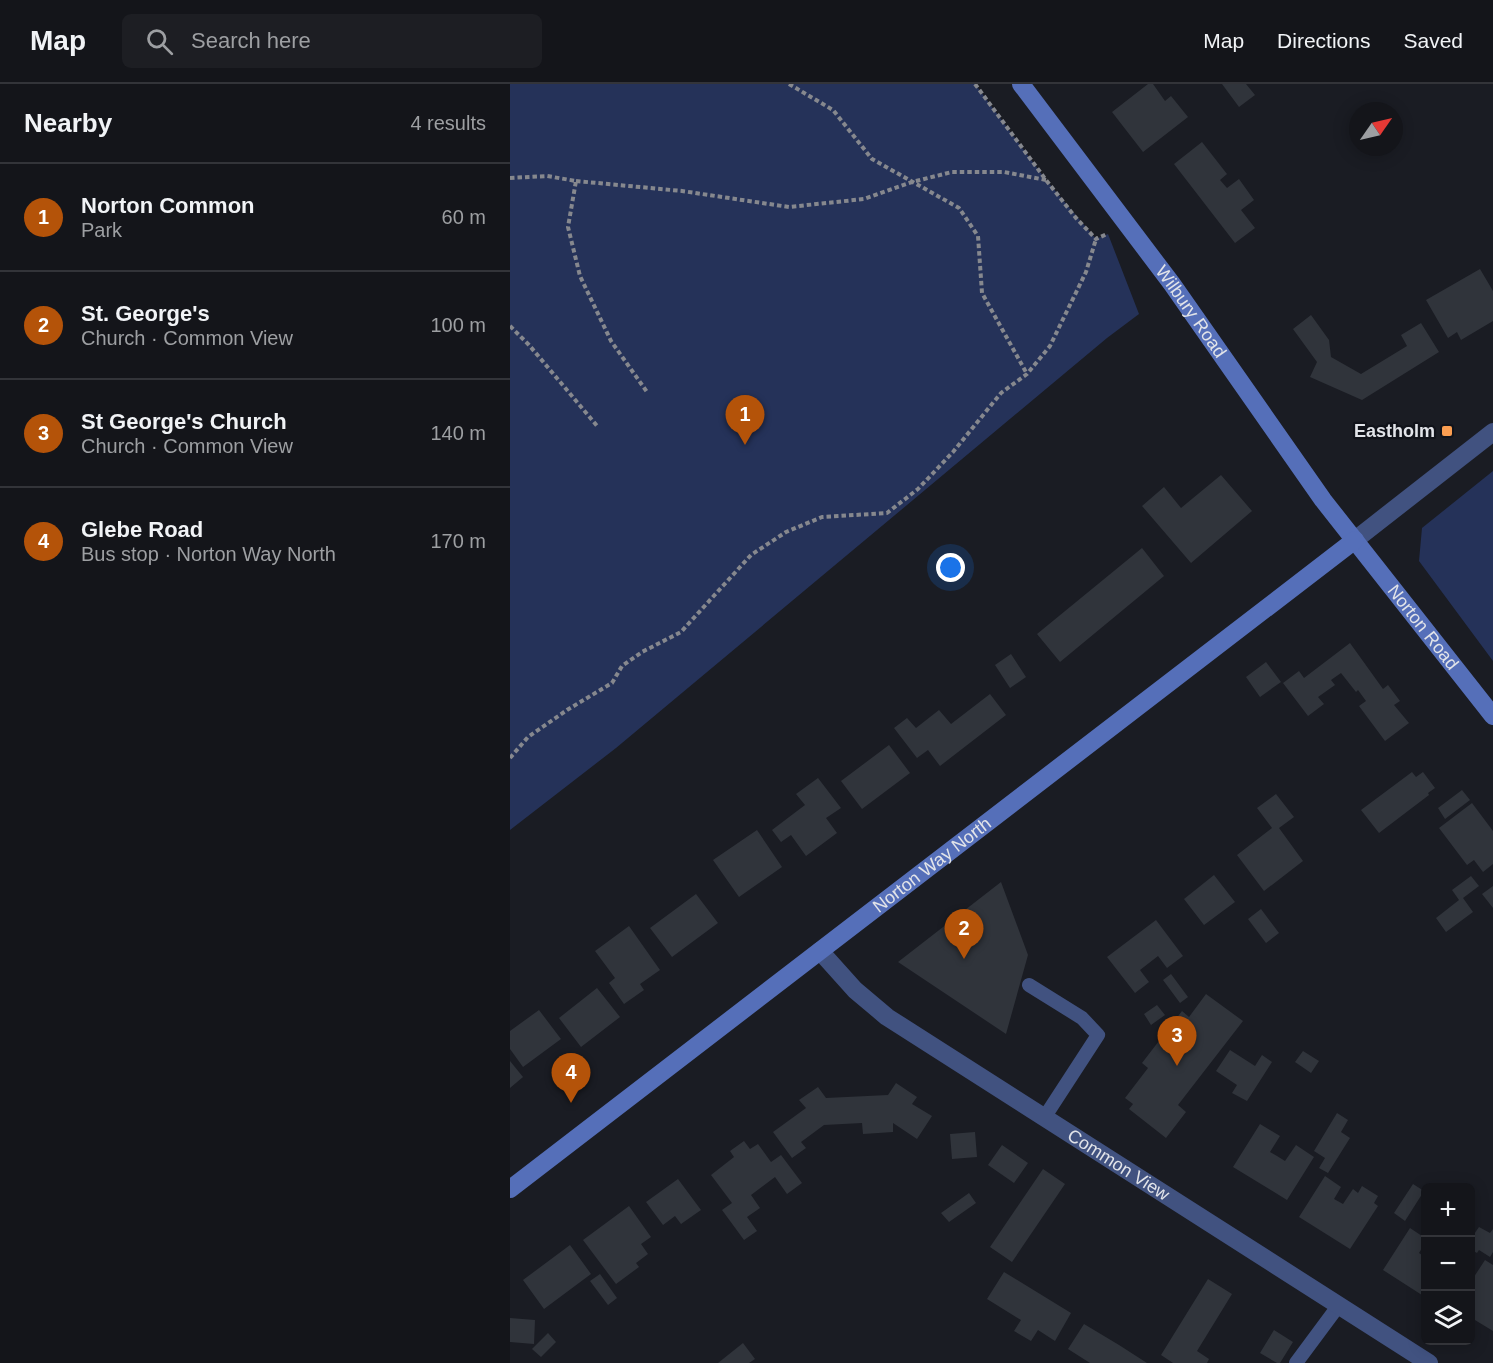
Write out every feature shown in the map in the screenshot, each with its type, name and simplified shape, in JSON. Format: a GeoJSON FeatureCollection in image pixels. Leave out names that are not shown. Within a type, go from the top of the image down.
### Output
{"type":"FeatureCollection","features":[{"type":"Feature","properties":{"kind":"street","name":"Wilbury Road"},"geometry":{"type":"LineString","coordinates":[[1022,84],[1172,284],[1317,491],[1355,540]]}},
{"type":"Feature","properties":{"kind":"street"},"geometry":{"type":"LineString","coordinates":[[1355,540],[1493,432]]}},
{"type":"Feature","properties":{"kind":"street","name":"Norton Road"},"geometry":{"type":"LineString","coordinates":[[1355,540],[1493,716]]}},
{"type":"Feature","properties":{"kind":"street","name":"Norton Way North"},"geometry":{"type":"LineString","coordinates":[[510,1189],[1355,540]]}},
{"type":"Feature","properties":{"kind":"street","name":"Common View"},"geometry":{"type":"LineString","coordinates":[[820,951],[868,1003],[1429,1363]]}},
{"type":"Feature","properties":{"kind":"lane"},"geometry":{"type":"LineString","coordinates":[[1029,985],[1082,1018],[1098,1035],[1044,1118]]}},
{"type":"Feature","properties":{"kind":"lane"},"geometry":{"type":"LineString","coordinates":[[1296,1363],[1339,1305]]}},
{"type":"Feature","properties":{"kind":"path"},"geometry":{"type":"LineString","coordinates":[[789,84],[833,111],[872,159],[959,208],[978,236],[982,293],[1027,374]]}},
{"type":"Feature","properties":{"kind":"path"},"geometry":{"type":"LineString","coordinates":[[975,84],[1046,180],[1096,239]]}},
{"type":"Feature","properties":{"kind":"path"},"geometry":{"type":"LineString","coordinates":[[510,178],[547,176],[682,191],[789,207],[864,199],[912,182],[952,172],[1004,172],[1046,180]]}},
{"type":"Feature","properties":{"kind":"path"},"geometry":{"type":"LineString","coordinates":[[576,181],[568,227],[580,276],[611,341],[647,392]]}},
{"type":"Feature","properties":{"kind":"path"},"geometry":{"type":"LineString","coordinates":[[1096,239],[1108,234]]}},
{"type":"Feature","properties":{"kind":"path"},"geometry":{"type":"LineString","coordinates":[[510,758],[528,737],[612,683],[622,666],[642,652],[681,632],[751,555],[786,532],[822,517],[887,513],[918,489],[953,452],[1001,393],[1027,374],[1050,346],[1086,272],[1096,239]]}},
{"type":"Feature","properties":{"kind":"path"},"geometry":{"type":"LineString","coordinates":[[510,326],[529,345],[598,427]]}},
{"type":"Feature","properties":{"kind":"shaded area"},"geometry":{"type":"Polygon","coordinates":[[[510,84],[975,84],[1046,180],[1096,239],[1108,234],[1139,314],[1107,338],[616,748],[510,830],[510,84]]]}},
{"type":"Feature","properties":{"kind":"shaded area"},"geometry":{"type":"Polygon","coordinates":[[[1493,471],[1493,661],[1419,561],[1422,528],[1493,471]]]}},
{"type":"Feature","properties":{"kind":"building"},"geometry":{"type":"Polygon","coordinates":[[[1148,84],[1153,84],[1165,101],[1171,96],[1188,117],[1143,152],[1112,112],[1148,84]]]}},
{"type":"Feature","properties":{"kind":"building"},"geometry":{"type":"Polygon","coordinates":[[[1222,84],[1246,84],[1255,95],[1239,107],[1222,84]]]}},
{"type":"Feature","properties":{"kind":"building"},"geometry":{"type":"Polygon","coordinates":[[[1202,142],[1227,174],[1220,180],[1227,188],[1239,179],[1254,200],[1241,210],[1255,228],[1235,243],[1174,164],[1202,142]]]}},
{"type":"Feature","properties":{"kind":"building"},"geometry":{"type":"Polygon","coordinates":[[[1480,269],[1493,291],[1493,321],[1461,340],[1457,332],[1448,338],[1426,300],[1480,269]]]}},
{"type":"Feature","properties":{"kind":"building"},"geometry":{"type":"Polygon","coordinates":[[[1311,315],[1329,340],[1331,357],[1361,374],[1407,346],[1401,335],[1421,323],[1439,352],[1362,400],[1310,377],[1317,362],[1293,329],[1311,315]]]}},
{"type":"Feature","properties":{"kind":"building"},"geometry":{"type":"Polygon","coordinates":[[[1221,475],[1252,511],[1191,563],[1142,506],[1164,487],[1181,508],[1221,475]]]}},
{"type":"Feature","properties":{"kind":"building"},"geometry":{"type":"Polygon","coordinates":[[[1142,548],[1164,576],[1060,662],[1037,634],[1142,548]]]}},
{"type":"Feature","properties":{"kind":"building"},"geometry":{"type":"Polygon","coordinates":[[[1350,643],[1383,689],[1388,685],[1400,701],[1394,705],[1409,723],[1385,741],[1359,706],[1366,701],[1341,673],[1331,680],[1335,685],[1318,697],[1324,704],[1308,716],[1283,683],[1299,671],[1304,678],[1350,643]]]}},
{"type":"Feature","properties":{"kind":"building"},"geometry":{"type":"Polygon","coordinates":[[[1011,654],[1026,677],[1010,688],[995,665],[1011,654]]]}},
{"type":"Feature","properties":{"kind":"building"},"geometry":{"type":"Polygon","coordinates":[[[1266,662],[1281,682],[1260,697],[1246,677],[1266,662]]]}},
{"type":"Feature","properties":{"kind":"building"},"geometry":{"type":"Polygon","coordinates":[[[990,694],[1006,715],[940,766],[928,750],[917,758],[894,728],[907,718],[916,728],[939,710],[951,724],[990,694]]]}},
{"type":"Feature","properties":{"kind":"building"},"geometry":{"type":"Polygon","coordinates":[[[889,745],[910,773],[862,809],[841,781],[889,745]]]}},
{"type":"Feature","properties":{"kind":"building"},"geometry":{"type":"Polygon","coordinates":[[[1412,772],[1416,777],[1423,772],[1435,788],[1379,833],[1361,810],[1412,772]]]}},
{"type":"Feature","properties":{"kind":"building"},"geometry":{"type":"Polygon","coordinates":[[[818,778],[841,808],[826,818],[837,833],[806,856],[791,835],[781,842],[772,830],[805,805],[796,794],[818,778]]]}},
{"type":"Feature","properties":{"kind":"building"},"geometry":{"type":"Polygon","coordinates":[[[1462,790],[1470,800],[1445,819],[1438,808],[1462,790]]]}},
{"type":"Feature","properties":{"kind":"building"},"geometry":{"type":"Polygon","coordinates":[[[1276,794],[1294,817],[1279,828],[1303,861],[1264,891],[1237,855],[1272,828],[1257,808],[1276,794]]]}},
{"type":"Feature","properties":{"kind":"building"},"geometry":{"type":"Polygon","coordinates":[[[1472,803],[1493,831],[1493,864],[1483,872],[1474,860],[1467,865],[1439,828],[1472,803]]]}},
{"type":"Feature","properties":{"kind":"building"},"geometry":{"type":"Polygon","coordinates":[[[757,830],[782,867],[739,897],[713,860],[757,830]]]}},
{"type":"Feature","properties":{"kind":"building"},"geometry":{"type":"Polygon","coordinates":[[[1214,875],[1235,902],[1204,925],[1184,899],[1214,875]]]}},
{"type":"Feature","properties":{"kind":"building"},"geometry":{"type":"Polygon","coordinates":[[[1471,876],[1479,886],[1463,898],[1473,912],[1446,932],[1436,918],[1459,900],[1452,890],[1471,876]]]}},
{"type":"Feature","properties":{"kind":"building"},"geometry":{"type":"Polygon","coordinates":[[[1001,882],[1028,955],[1006,1034],[898,962],[1001,882]]]}},
{"type":"Feature","properties":{"kind":"building"},"geometry":{"type":"Polygon","coordinates":[[[1493,886],[1493,908],[1482,894],[1493,886]]]}},
{"type":"Feature","properties":{"kind":"building"},"geometry":{"type":"Polygon","coordinates":[[[696,894],[718,923],[672,957],[650,928],[696,894]]]}},
{"type":"Feature","properties":{"kind":"building"},"geometry":{"type":"Polygon","coordinates":[[[1261,909],[1279,933],[1266,943],[1248,919],[1261,909]]]}},
{"type":"Feature","properties":{"kind":"building"},"geometry":{"type":"Polygon","coordinates":[[[1156,920],[1183,956],[1167,968],[1158,956],[1140,970],[1149,982],[1135,993],[1107,957],[1156,920]]]}},
{"type":"Feature","properties":{"kind":"building"},"geometry":{"type":"Polygon","coordinates":[[[629,926],[660,970],[640,984],[644,990],[624,1004],[609,983],[615,978],[595,951],[629,926]]]}},
{"type":"Feature","properties":{"kind":"building"},"geometry":{"type":"Polygon","coordinates":[[[1171,974],[1188,997],[1180,1003],[1163,980],[1171,974]]]}},
{"type":"Feature","properties":{"kind":"building"},"geometry":{"type":"Polygon","coordinates":[[[597,988],[620,1017],[581,1047],[559,1018],[597,988]]]}},
{"type":"Feature","properties":{"kind":"building"},"geometry":{"type":"Polygon","coordinates":[[[1206,994],[1243,1021],[1178,1105],[1186,1112],[1166,1138],[1129,1109],[1133,1104],[1125,1098],[1148,1068],[1142,1063],[1182,1011],[1189,1017],[1206,994]]]}},
{"type":"Feature","properties":{"kind":"building"},"geometry":{"type":"Polygon","coordinates":[[[1157,1005],[1165,1015],[1151,1025],[1144,1014],[1157,1005]]]}},
{"type":"Feature","properties":{"kind":"building"},"geometry":{"type":"Polygon","coordinates":[[[539,1010],[561,1039],[523,1067],[510,1049],[510,1031],[539,1010]]]}},
{"type":"Feature","properties":{"kind":"building"},"geometry":{"type":"Polygon","coordinates":[[[1230,1050],[1255,1066],[1262,1055],[1272,1062],[1247,1101],[1232,1093],[1237,1085],[1216,1071],[1230,1050]]]}},
{"type":"Feature","properties":{"kind":"building"},"geometry":{"type":"Polygon","coordinates":[[[1303,1051],[1319,1061],[1311,1073],[1295,1062],[1303,1051]]]}},
{"type":"Feature","properties":{"kind":"building"},"geometry":{"type":"Polygon","coordinates":[[[510,1061],[523,1077],[510,1088],[510,1061]]]}},
{"type":"Feature","properties":{"kind":"building"},"geometry":{"type":"Polygon","coordinates":[[[896,1083],[917,1097],[912,1104],[932,1116],[917,1139],[893,1123],[893,1132],[863,1134],[862,1123],[824,1125],[801,1142],[806,1148],[792,1158],[773,1132],[806,1108],[799,1100],[818,1087],[826,1098],[888,1095],[896,1083]]]}},
{"type":"Feature","properties":{"kind":"building"},"geometry":{"type":"Polygon","coordinates":[[[1337,1113],[1348,1120],[1341,1132],[1350,1138],[1328,1173],[1319,1168],[1325,1158],[1314,1151],[1337,1113]]]}},
{"type":"Feature","properties":{"kind":"building"},"geometry":{"type":"Polygon","coordinates":[[[1260,1124],[1280,1136],[1270,1152],[1285,1161],[1296,1145],[1314,1157],[1287,1200],[1233,1167],[1260,1124]]]}},
{"type":"Feature","properties":{"kind":"building"},"geometry":{"type":"Polygon","coordinates":[[[975,1132],[977,1157],[952,1159],[950,1134],[975,1132]]]}},
{"type":"Feature","properties":{"kind":"building"},"geometry":{"type":"Polygon","coordinates":[[[744,1141],[750,1149],[758,1144],[771,1162],[781,1155],[802,1183],[787,1194],[775,1177],[751,1195],[760,1208],[747,1217],[757,1231],[744,1240],[722,1210],[732,1203],[711,1175],[734,1157],[730,1151],[744,1141]]]}},
{"type":"Feature","properties":{"kind":"building"},"geometry":{"type":"Polygon","coordinates":[[[1002,1145],[1028,1163],[1014,1183],[988,1165],[1002,1145]]]}},
{"type":"Feature","properties":{"kind":"building"},"geometry":{"type":"Polygon","coordinates":[[[1043,1169],[1065,1184],[1012,1262],[990,1247],[1043,1169]]]}},
{"type":"Feature","properties":{"kind":"building"},"geometry":{"type":"Polygon","coordinates":[[[1325,1176],[1341,1187],[1334,1199],[1343,1204],[1353,1189],[1358,1193],[1362,1186],[1378,1196],[1374,1203],[1378,1206],[1350,1249],[1299,1217],[1325,1176]]]}},
{"type":"Feature","properties":{"kind":"building"},"geometry":{"type":"Polygon","coordinates":[[[678,1179],[701,1210],[681,1224],[675,1216],[663,1225],[646,1202],[678,1179]]]}},
{"type":"Feature","properties":{"kind":"building"},"geometry":{"type":"Polygon","coordinates":[[[1413,1184],[1421,1189],[1421,1196],[1405,1221],[1394,1213],[1413,1184]]]}},
{"type":"Feature","properties":{"kind":"building"},"geometry":{"type":"Polygon","coordinates":[[[969,1193],[976,1203],[949,1222],[941,1213],[969,1193]]]}},
{"type":"Feature","properties":{"kind":"building"},"geometry":{"type":"Polygon","coordinates":[[[629,1206],[651,1237],[641,1244],[648,1254],[636,1263],[639,1267],[616,1284],[583,1240],[629,1206]]]}},
{"type":"Feature","properties":{"kind":"building"},"geometry":{"type":"Polygon","coordinates":[[[1479,1227],[1490,1233],[1493,1229],[1493,1252],[1490,1257],[1479,1250],[1477,1253],[1475,1252],[1475,1233],[1479,1227]]]}},
{"type":"Feature","properties":{"kind":"building"},"geometry":{"type":"Polygon","coordinates":[[[1410,1228],[1421,1235],[1419,1253],[1421,1254],[1421,1294],[1383,1270],[1410,1228]]]}},
{"type":"Feature","properties":{"kind":"building"},"geometry":{"type":"Polygon","coordinates":[[[570,1245],[591,1274],[544,1309],[523,1280],[570,1245]]]}},
{"type":"Feature","properties":{"kind":"building"},"geometry":{"type":"Polygon","coordinates":[[[1485,1260],[1493,1265],[1493,1331],[1475,1320],[1475,1275],[1485,1260]]]}},
{"type":"Feature","properties":{"kind":"building"},"geometry":{"type":"Polygon","coordinates":[[[1004,1272],[1071,1313],[1055,1341],[1038,1330],[1031,1341],[1014,1331],[1021,1320],[987,1299],[1004,1272]]]}},
{"type":"Feature","properties":{"kind":"building"},"geometry":{"type":"Polygon","coordinates":[[[600,1274],[617,1298],[608,1305],[590,1281],[600,1274]]]}},
{"type":"Feature","properties":{"kind":"building"},"geometry":{"type":"Polygon","coordinates":[[[1208,1279],[1232,1294],[1197,1351],[1209,1359],[1207,1363],[1173,1363],[1161,1355],[1208,1279]]]}},
{"type":"Feature","properties":{"kind":"building"},"geometry":{"type":"Polygon","coordinates":[[[510,1318],[535,1320],[534,1344],[510,1342],[510,1318]]]}},
{"type":"Feature","properties":{"kind":"building"},"geometry":{"type":"Polygon","coordinates":[[[1084,1324],[1147,1363],[1090,1363],[1068,1349],[1084,1324]]]}},
{"type":"Feature","properties":{"kind":"building"},"geometry":{"type":"Polygon","coordinates":[[[1274,1330],[1293,1342],[1280,1363],[1260,1353],[1274,1330]]]}},
{"type":"Feature","properties":{"kind":"building"},"geometry":{"type":"Polygon","coordinates":[[[548,1333],[556,1342],[541,1357],[532,1349],[548,1333]]]}},
{"type":"Feature","properties":{"kind":"building"},"geometry":{"type":"Polygon","coordinates":[[[743,1343],[755,1359],[749,1363],[718,1363],[743,1343]]]}},
{"type":"Feature","properties":{"kind":"place","name":"Eastholm"},"geometry":{"type":"Point","coordinates":[1447,431]}},
{"type":"Feature","properties":{"kind":"place","name":"Norton Common"},"geometry":{"type":"Point","coordinates":[745,445]}},
{"type":"Feature","properties":{"kind":"place","name":"St. George's"},"geometry":{"type":"Point","coordinates":[964,959]}},
{"type":"Feature","properties":{"kind":"place","name":"St George's Church"},"geometry":{"type":"Point","coordinates":[1177,1066]}},
{"type":"Feature","properties":{"kind":"place","name":"Glebe Road"},"geometry":{"type":"Point","coordinates":[571,1103]}}]}
